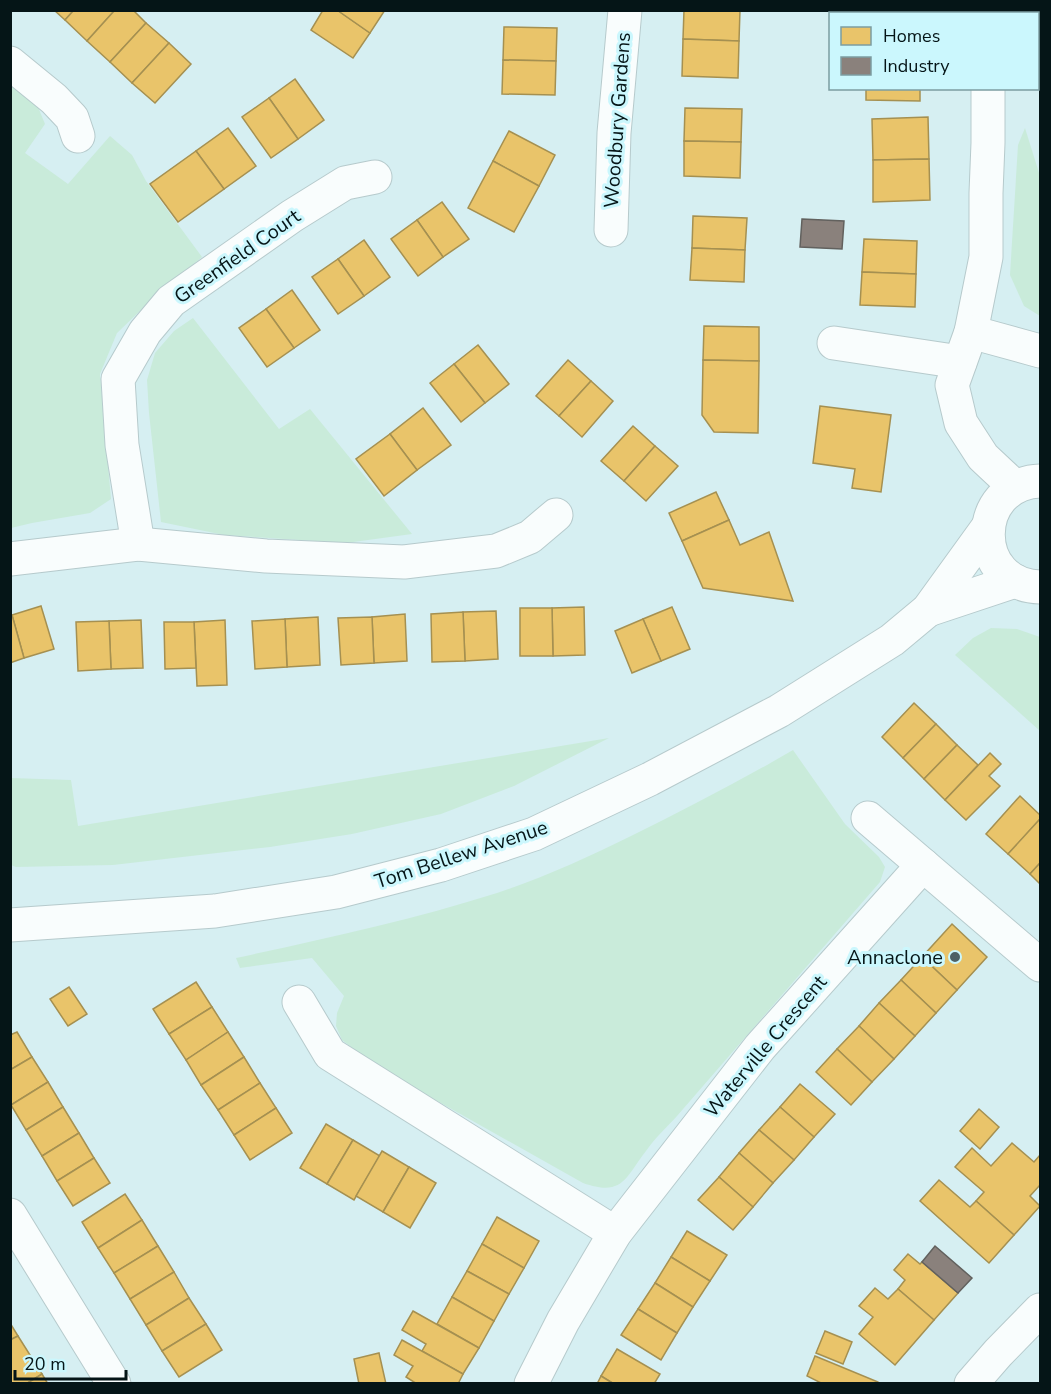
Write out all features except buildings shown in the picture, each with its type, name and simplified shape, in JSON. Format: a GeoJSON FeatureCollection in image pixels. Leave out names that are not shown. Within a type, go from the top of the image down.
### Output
{"type":"FeatureCollection","features":[{"type":"Feature","properties":{"kind":"street","name":"Woodbury Gardens"},"geometry":{"type":"LineString","coordinates":[[611,230],[614,133],[625,10]]}},
{"type":"Feature","properties":{"kind":"street"},"geometry":{"type":"LineString","coordinates":[[10,63],[54,99],[72,118],[78,136]]}},
{"type":"Feature","properties":{"kind":"street"},"geometry":{"type":"LineString","coordinates":[[988,90],[986,257],[965,347],[952,385],[961,423],[983,457],[1028,484]]}},
{"type":"Feature","properties":{"kind":"street","name":"Greenfield Court"},"geometry":{"type":"LineString","coordinates":[[138,544],[122,445],[118,379],[145,332],[171,301],[292,216],[345,183],[375,177]]}},
{"type":"Feature","properties":{"kind":"street"},"geometry":{"type":"LineString","coordinates":[[834,343],[1041,351]]}},
{"type":"Feature","properties":{"kind":"street","name":"Tom Bellew Avenue"},"geometry":{"type":"LineString","coordinates":[[10,925],[215,911],[336,892],[441,865],[534,834],[650,779],[779,711],[892,640],[927,610],[988,527],[993,511],[1002,497],[1028,484]]}},
{"type":"Feature","properties":{"kind":"street"},"geometry":{"type":"LineString","coordinates":[[10,559],[138,544],[266,556],[404,562],[496,551],[530,537],[556,515]]}},
{"type":"Feature","properties":{"kind":"street"},"geometry":{"type":"LineString","coordinates":[[988,527],[988,543],[993,559],[1003,572],[1028,584]]}},
{"type":"Feature","properties":{"kind":"street","name":"Tom Bellew Avenue"},"geometry":{"type":"LineString","coordinates":[[927,610],[1028,584]]}},
{"type":"Feature","properties":{"kind":"street"},"geometry":{"type":"LineString","coordinates":[[868,818],[1041,965]]}},
{"type":"Feature","properties":{"kind":"street","name":"Waterville Crescent"},"geometry":{"type":"LineString","coordinates":[[531,1383],[563,1321],[615,1233],[760,1047],[923,865]]}},
{"type":"Feature","properties":{"kind":"street"},"geometry":{"type":"LineString","coordinates":[[299,1002],[330,1054],[615,1233]]}},
{"type":"Feature","properties":{"kind":"street"},"geometry":{"type":"LineString","coordinates":[[10,1215],[114,1383]]}},
{"type":"Feature","properties":{"kind":"street"},"geometry":{"type":"LineString","coordinates":[[970,1383],[1041,1310]]}},
{"type":"Feature","properties":{"kind":"green space"},"geometry":{"type":"Polygon","coordinates":[[[10,85],[38,107],[45,124],[25,153],[68,184],[110,136],[132,155],[146,181],[202,257],[117,333],[100,374],[111,499],[90,513],[11,528],[10,85]]]}},
{"type":"Feature","properties":{"kind":"green space"},"geometry":{"type":"Polygon","coordinates":[[[1025,128],[1040,176],[1040,316],[1024,306],[1010,275],[1018,145],[1025,128]]]}},
{"type":"Feature","properties":{"kind":"green space"},"geometry":{"type":"Polygon","coordinates":[[[193,318],[279,429],[310,409],[412,534],[346,543],[224,535],[161,522],[147,380],[155,353],[174,331],[193,318]]]}},
{"type":"Feature","properties":{"kind":"green space"},"geometry":{"type":"Polygon","coordinates":[[[991,628],[1017,629],[1040,637],[1040,731],[955,655],[973,638],[991,628]]]}},
{"type":"Feature","properties":{"kind":"green space"},"geometry":{"type":"Polygon","coordinates":[[[609,738],[514,786],[441,814],[352,834],[270,847],[113,865],[16,867],[11,865],[11,778],[71,780],[78,826],[609,738]]]}},
{"type":"Feature","properties":{"kind":"green space"},"geometry":{"type":"Polygon","coordinates":[[[793,750],[845,824],[879,857],[885,867],[880,882],[653,1142],[627,1177],[615,1186],[596,1187],[583,1183],[368,1060],[342,1040],[336,1026],[337,1013],[344,996],[312,958],[240,968],[236,958],[400,920],[514,887],[565,867],[631,836],[713,795],[793,750]]]}},
{"type":"Feature","properties":{"kind":"place","name":"Annaclone"},"geometry":{"type":"Point","coordinates":[955,957]}}]}
